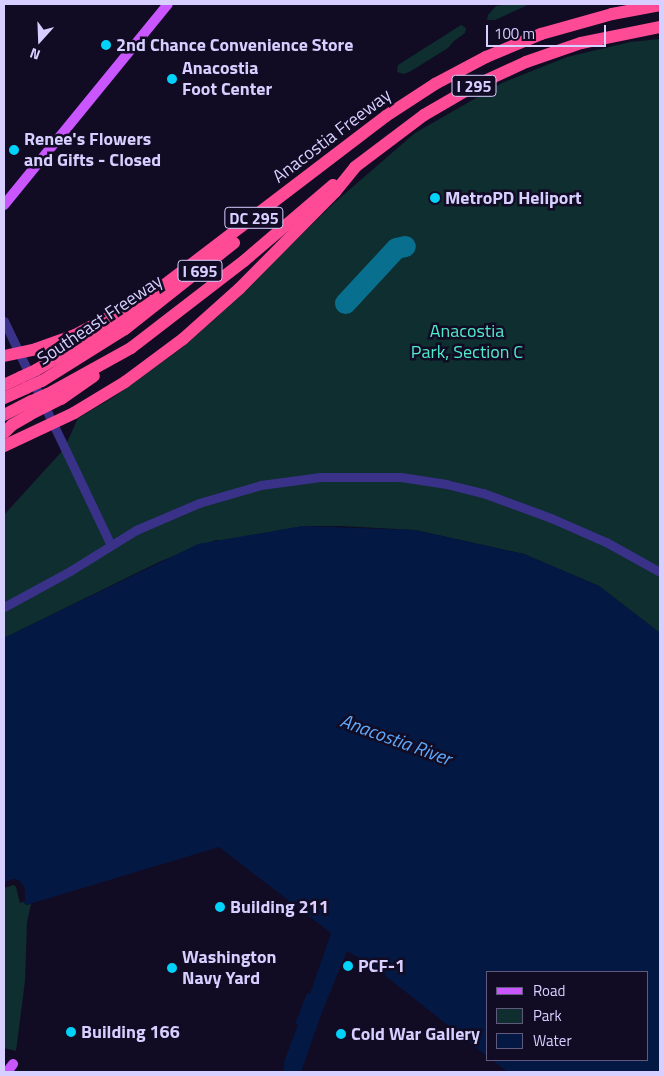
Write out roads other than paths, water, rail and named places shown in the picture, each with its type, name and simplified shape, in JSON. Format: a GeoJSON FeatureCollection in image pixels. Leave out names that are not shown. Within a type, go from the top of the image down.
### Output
{"type":"FeatureCollection","features":[{"type":"Feature","properties":{"kind":"highway","name":"Anacostia Freeway"},"geometry":{"type":"LineString","coordinates":[[4,385],[23,383],[39,375],[88,340],[128,315],[159,289],[409,100],[493,54],[581,22],[660,5]]}},
{"type":"Feature","properties":{"kind":"highway","name":"Anacostia Freeway"},"geometry":{"type":"LineString","coordinates":[[4,446],[74,413],[137,374],[183,339],[239,289],[335,192],[355,167],[412,123],[474,86],[540,57],[609,36],[660,27]]}},
{"type":"Feature","properties":{"kind":"highway"},"geometry":{"type":"LineString","coordinates":[[609,36],[660,35]]}},
{"type":"Feature","properties":{"kind":"highway","name":"Southeast Freeway"},"geometry":{"type":"LineString","coordinates":[[39,375],[125,328],[165,299],[318,175],[348,146]]}},
{"type":"Feature","properties":{"kind":"highway","name":"Southeast Freeway"},"geometry":{"type":"LineString","coordinates":[[4,415],[48,394],[131,348],[244,261],[355,167]]}},
{"type":"Feature","properties":{"kind":"highway"},"geometry":{"type":"LineString","coordinates":[[4,356],[36,349],[75,335],[159,289]]}},
{"type":"Feature","properties":{"kind":"highway"},"geometry":{"type":"LineString","coordinates":[[4,433],[12,425],[61,398],[131,348]]}},
{"type":"Feature","properties":{"kind":"highway"},"geometry":{"type":"LineString","coordinates":[[4,398],[23,383]]}},
{"type":"Feature","properties":{"kind":"main road"},"geometry":{"type":"LineString","coordinates":[[4,205],[168,4]]}},
{"type":"Feature","properties":{"kind":"street"},"geometry":{"type":"LineString","coordinates":[[4,321],[111,545]]}},
{"type":"Feature","properties":{"kind":"street"},"geometry":{"type":"LineString","coordinates":[[4,607],[147,524],[199,503],[237,491],[307,478],[382,476],[438,482],[502,499],[606,542],[660,572]]}},
{"type":"Feature","properties":{"kind":"water","name":"Anacostia River"},"geometry":{"type":"Polygon","coordinates":[[[303,526],[415,530],[524,554],[599,586],[660,633],[660,1072],[508,1072],[493,1061],[649,1061],[649,971],[487,971],[487,1056],[373,966],[347,951],[322,1012],[301,1072],[283,1072],[285,1059],[298,1025],[295,1024],[307,993],[310,994],[331,933],[219,847],[26,905],[23,902],[20,888],[14,883],[4,885],[4,638],[198,544],[303,526]]]}},
{"type":"Feature","properties":{"kind":"place","name":"2nd Chance Convenience Store"},"geometry":{"type":"Point","coordinates":[106,45]}},
{"type":"Feature","properties":{"kind":"place","name":"Anacostia Foot Center"},"geometry":{"type":"Point","coordinates":[172,79]}},
{"type":"Feature","properties":{"kind":"place","name":"Renee's Flowers and Gifts - Closed"},"geometry":{"type":"Point","coordinates":[14,150]}},
{"type":"Feature","properties":{"kind":"place","name":"MetroPD Heliport"},"geometry":{"type":"Point","coordinates":[435,198]}},
{"type":"Feature","properties":{"kind":"place","name":"Building 211"},"geometry":{"type":"Point","coordinates":[220,907]}},
{"type":"Feature","properties":{"kind":"place","name":"PCF-1"},"geometry":{"type":"Point","coordinates":[348,966]}},
{"type":"Feature","properties":{"kind":"place","name":"Washington Navy Yard"},"geometry":{"type":"Point","coordinates":[172,968]}},
{"type":"Feature","properties":{"kind":"place","name":"Building 166"},"geometry":{"type":"Point","coordinates":[71,1032]}},
{"type":"Feature","properties":{"kind":"place","name":"Cold War Gallery"},"geometry":{"type":"Point","coordinates":[341,1034]}},
{"type":"Feature","properties":{"kind":"park label","name":"Anacostia Park, Section C"},"geometry":{"type":"Point","coordinates":[467,342]}}]}
